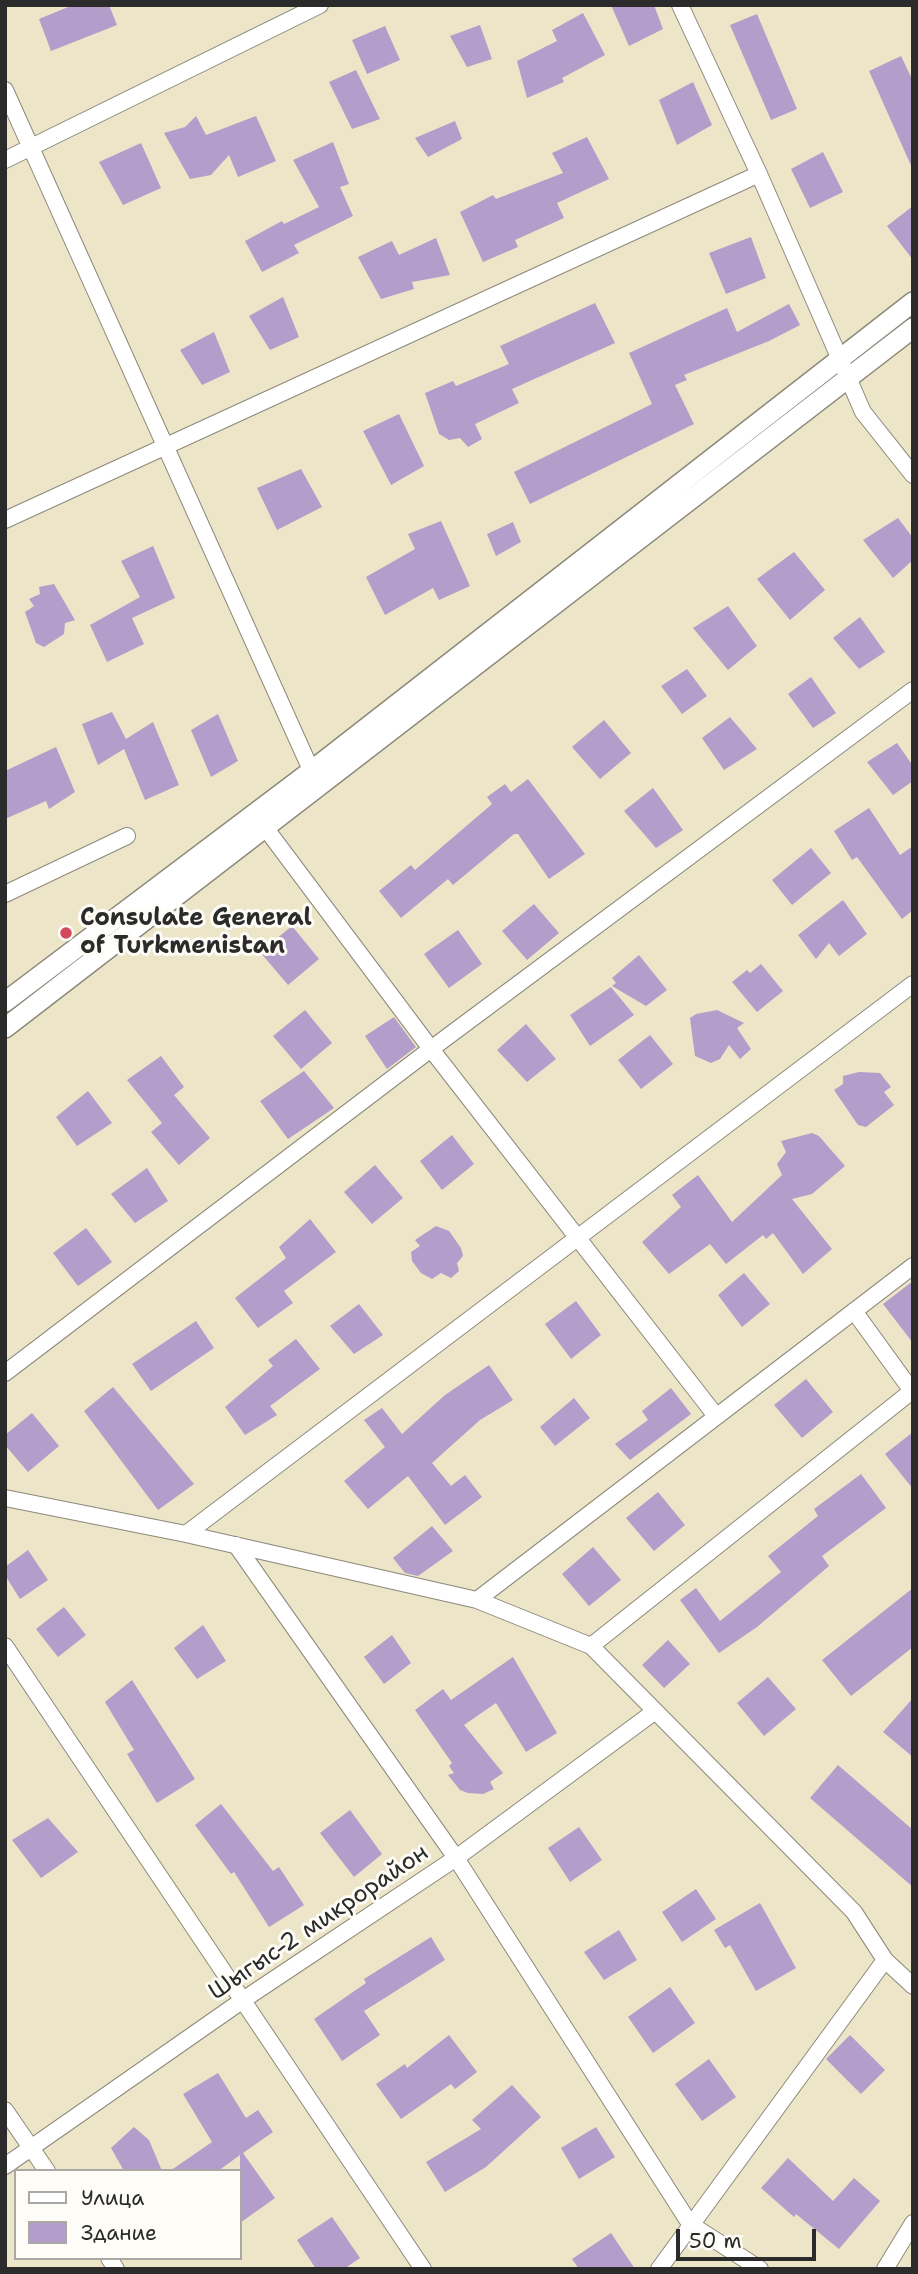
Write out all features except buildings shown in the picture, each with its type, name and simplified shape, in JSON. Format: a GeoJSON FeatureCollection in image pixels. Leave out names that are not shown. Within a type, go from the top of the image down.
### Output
{"type":"FeatureCollection","features":[{"type":"Feature","properties":{"kind":"street"},"geometry":{"type":"LineString","coordinates":[[5,160],[320,5]]}},
{"type":"Feature","properties":{"kind":"street"},"geometry":{"type":"LineString","coordinates":[[680,5],[841,357],[846,378],[863,412],[913,475]]}},
{"type":"Feature","properties":{"kind":"street"},"geometry":{"type":"LineString","coordinates":[[5,90],[315,779]]}},
{"type":"Feature","properties":{"kind":"street"},"geometry":{"type":"LineString","coordinates":[[5,520],[759,174]]}},
{"type":"Feature","properties":{"kind":"street"},"geometry":{"type":"LineString","coordinates":[[5,1028],[267,829],[315,779],[913,302]]}},
{"type":"Feature","properties":{"kind":"street"},"geometry":{"type":"LineString","coordinates":[[5,1002],[254,812],[315,779],[913,328]]}},
{"type":"Feature","properties":{"kind":"street"},"geometry":{"type":"LineString","coordinates":[[5,1373],[431,1049],[913,690]]}},
{"type":"Feature","properties":{"kind":"street"},"geometry":{"type":"LineString","coordinates":[[254,812],[431,1049],[716,1416]]}},
{"type":"Feature","properties":{"kind":"street"},"geometry":{"type":"LineString","coordinates":[[5,894],[127,836]]}},
{"type":"Feature","properties":{"kind":"street"},"geometry":{"type":"LineString","coordinates":[[187,1534],[913,984]]}},
{"type":"Feature","properties":{"kind":"street"},"geometry":{"type":"LineString","coordinates":[[477,1600],[913,1266]]}},
{"type":"Feature","properties":{"kind":"street"},"geometry":{"type":"LineString","coordinates":[[591,1646],[912,1391],[854,1311]]}},
{"type":"Feature","properties":{"kind":"street"},"geometry":{"type":"LineString","coordinates":[[5,1498],[187,1534],[477,1600],[591,1646],[855,1912],[885,1960],[913,1986]]}},
{"type":"Feature","properties":{"kind":"street"},"geometry":{"type":"LineString","coordinates":[[236,1545],[456,1858],[690,2224],[760,2269]]}},
{"type":"Feature","properties":{"kind":"street"},"geometry":{"type":"LineString","coordinates":[[5,1646],[423,2269]]}},
{"type":"Feature","properties":{"kind":"street","name":"Шыгыс-2 микрорайон"},"geometry":{"type":"LineString","coordinates":[[5,2166],[243,2000],[456,1858],[654,1712]]}},
{"type":"Feature","properties":{"kind":"street"},"geometry":{"type":"LineString","coordinates":[[659,2269],[885,1960]]}},
{"type":"Feature","properties":{"kind":"street"},"geometry":{"type":"LineString","coordinates":[[5,2110],[46,2169]]}},
{"type":"Feature","properties":{"kind":"street"},"geometry":{"type":"LineString","coordinates":[[885,2269],[913,2223]]}},
{"type":"Feature","properties":{"kind":"place","name":"Consulate General of Turkmenistan"},"geometry":{"type":"Point","coordinates":[66,933]}}]}
